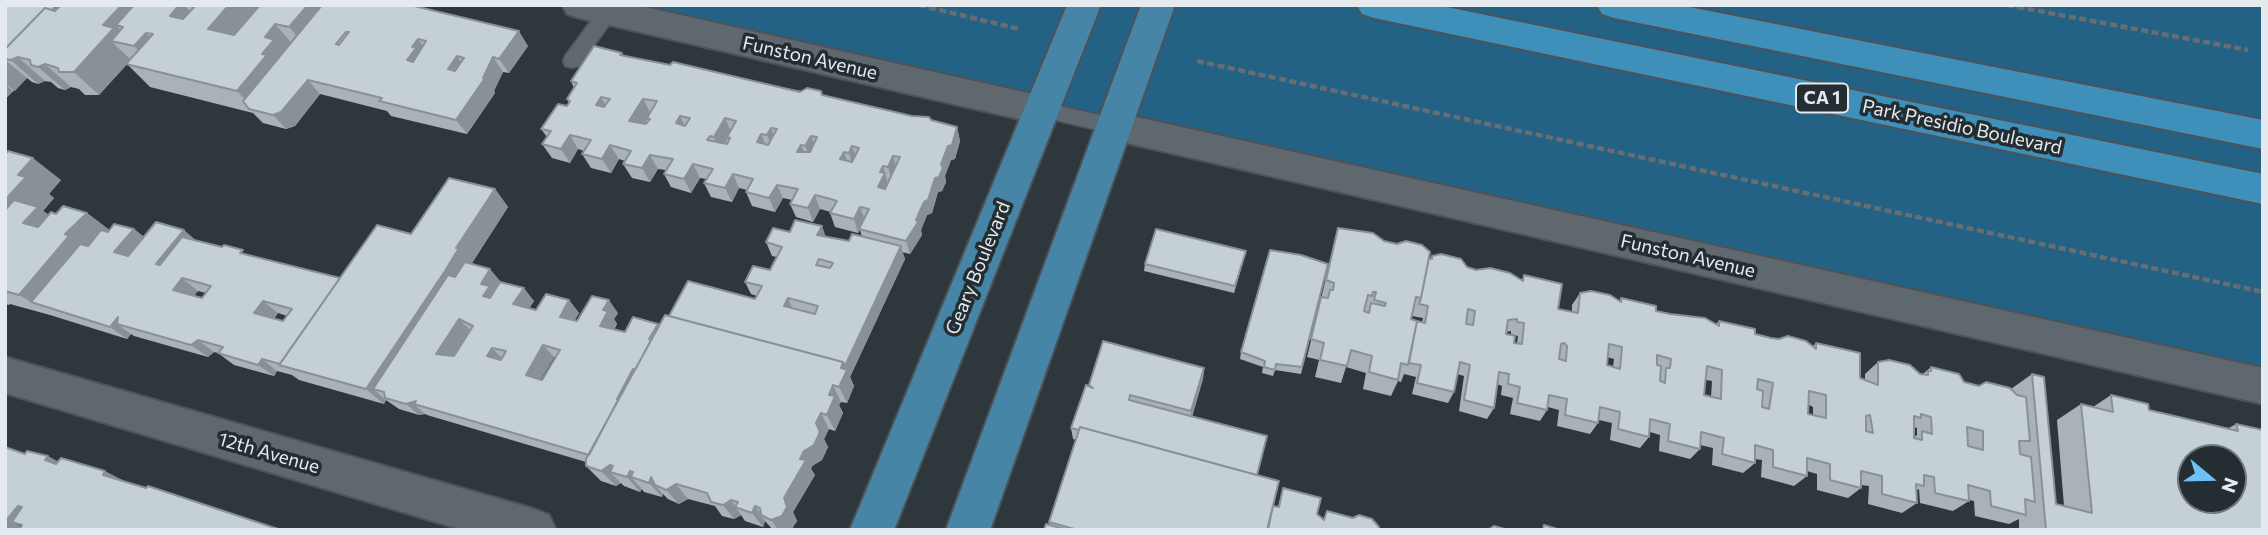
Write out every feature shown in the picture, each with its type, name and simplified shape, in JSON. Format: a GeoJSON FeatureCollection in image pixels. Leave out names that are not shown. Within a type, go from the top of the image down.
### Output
{"type":"FeatureCollection","features":[{"type":"Feature","properties":{"kind":"highway","name":"Park Presidio Boulevard"},"geometry":{"type":"LineString","coordinates":[[1374,5],[2263,189]]}},
{"type":"Feature","properties":{"kind":"highway"},"geometry":{"type":"LineString","coordinates":[[1614,5],[2263,135]]}},
{"type":"Feature","properties":{"kind":"main road","name":"Geary Boulevard"},"geometry":{"type":"LineString","coordinates":[[872,530],[1084,5]]}},
{"type":"Feature","properties":{"kind":"main road"},"geometry":{"type":"LineString","coordinates":[[968,530],[1158,5]]}},
{"type":"Feature","properties":{"kind":"street","name":"Funston Avenue"},"geometry":{"type":"LineString","coordinates":[[594,8],[1041,110]]}},
{"type":"Feature","properties":{"kind":"street","name":"Funston Avenue"},"geometry":{"type":"LineString","coordinates":[[1114,126],[2263,386]]}},
{"type":"Feature","properties":{"kind":"street","name":"12th Avenue"},"geometry":{"type":"LineString","coordinates":[[5,375],[534,530]]}},
{"type":"Feature","properties":{"kind":"lane"},"geometry":{"type":"LineString","coordinates":[[572,61],[594,8]]}},
{"type":"Feature","properties":{"kind":"lane"},"geometry":{"type":"LineString","coordinates":[[1041,110],[1114,126]]}},
{"type":"Feature","properties":{"kind":"path"},"geometry":{"type":"LineString","coordinates":[[919,5],[1019,29]]}},
{"type":"Feature","properties":{"kind":"path"},"geometry":{"type":"LineString","coordinates":[[2007,5],[2248,50]]}},
{"type":"Feature","properties":{"kind":"path"},"geometry":{"type":"LineString","coordinates":[[1197,61],[2263,292]]}},
{"type":"Feature","properties":{"kind":"shaded area"},"geometry":{"type":"Polygon","coordinates":[[[580,5],[2263,5],[2263,385],[580,5]]]}},
{"type":"Feature","properties":{"kind":"building"},"geometry":{"type":"Polygon","coordinates":[[[5,5],[56,6],[52,10],[45,8],[5,49],[5,5]]]}},
{"type":"Feature","properties":{"kind":"building"},"geometry":{"type":"Polygon","coordinates":[[[61,5],[122,5],[103,25],[114,28],[74,72],[59,72],[58,68],[45,64],[38,67],[31,65],[30,60],[18,57],[5,59],[5,49],[45,8],[55,11],[61,5]]]}},
{"type":"Feature","properties":{"kind":"building"},"geometry":{"type":"Polygon","coordinates":[[[134,5],[179,5],[170,16],[183,19],[194,5],[229,5],[208,29],[234,35],[260,5],[308,5],[289,27],[275,24],[265,37],[274,40],[262,54],[267,55],[237,91],[126,64],[153,34],[146,33],[134,46],[111,41],[123,27],[116,25],[134,5]]]}},
{"type":"Feature","properties":{"kind":"building"},"geometry":{"type":"Polygon","coordinates":[[[322,5],[410,5],[519,31],[499,59],[493,57],[485,78],[456,120],[308,80],[281,112],[273,115],[249,109],[243,101],[322,5]],[[349,32],[336,44],[339,45],[349,32]],[[418,39],[412,47],[416,48],[407,60],[413,62],[426,41],[418,39]],[[457,56],[448,69],[455,71],[464,58],[457,56]]]}},
{"type":"Feature","properties":{"kind":"building"},"geometry":{"type":"Polygon","coordinates":[[[594,46],[622,53],[620,55],[670,65],[673,62],[800,92],[807,88],[821,91],[822,95],[912,116],[929,117],[931,120],[957,127],[952,145],[948,146],[941,164],[943,168],[939,177],[935,178],[928,200],[924,202],[916,220],[918,222],[906,241],[859,229],[869,209],[860,207],[854,219],[830,213],[837,201],[815,195],[808,208],[790,204],[798,189],[777,185],[769,198],[746,192],[753,179],[733,174],[725,188],[704,183],[713,169],[693,164],[684,179],[664,174],[673,159],[650,155],[642,168],[623,164],[631,151],[610,145],[602,159],[582,154],[591,140],[570,135],[561,149],[542,144],[551,131],[541,129],[558,104],[567,106],[570,101],[567,99],[577,83],[571,81],[594,46]],[[601,97],[596,105],[604,107],[610,99],[601,97]],[[643,99],[629,121],[646,124],[657,101],[643,99]],[[680,116],[676,123],[685,126],[690,118],[680,116]],[[725,118],[714,137],[710,136],[707,140],[727,144],[730,138],[727,137],[736,121],[725,118]],[[771,128],[767,135],[761,134],[757,142],[768,145],[777,129],[771,128]],[[811,136],[805,146],[801,145],[797,152],[810,152],[817,137],[811,136]],[[852,146],[849,153],[844,152],[840,159],[852,162],[859,148],[852,146]],[[893,156],[888,167],[883,166],[880,172],[885,173],[878,187],[885,189],[900,157],[893,156]]]}},
{"type":"Feature","properties":{"kind":"building"},"geometry":{"type":"Polygon","coordinates":[[[8,151],[33,158],[18,175],[26,177],[5,200],[5,155],[8,151]]]}},
{"type":"Feature","properties":{"kind":"building"},"geometry":{"type":"Polygon","coordinates":[[[449,178],[495,189],[456,248],[459,248],[445,271],[366,389],[279,365],[377,225],[411,234],[449,178]]]}},
{"type":"Feature","properties":{"kind":"building"},"geometry":{"type":"Polygon","coordinates":[[[14,200],[38,207],[23,223],[38,227],[51,212],[56,214],[63,206],[87,213],[65,234],[69,236],[19,295],[5,291],[5,210],[14,200]]]}},
{"type":"Feature","properties":{"kind":"building"},"geometry":{"type":"Polygon","coordinates":[[[795,220],[822,226],[817,235],[849,241],[852,234],[901,246],[845,366],[843,362],[669,316],[688,281],[755,299],[762,286],[745,282],[753,266],[770,270],[782,247],[766,242],[773,228],[790,232],[795,220]],[[819,259],[816,265],[830,268],[833,263],[819,259]],[[788,298],[784,306],[815,314],[818,306],[788,298]]]}},
{"type":"Feature","properties":{"kind":"building"},"geometry":{"type":"Polygon","coordinates":[[[156,222],[184,230],[156,264],[160,265],[182,237],[222,247],[224,245],[243,250],[240,253],[340,278],[280,364],[262,359],[258,365],[218,353],[223,347],[198,340],[191,345],[117,324],[118,317],[110,327],[31,302],[80,244],[88,246],[101,230],[108,232],[114,224],[134,229],[114,252],[128,256],[156,222]],[[182,278],[173,290],[202,298],[211,286],[182,278]],[[263,301],[254,313],[283,321],[292,309],[263,301]]]}},
{"type":"Feature","properties":{"kind":"building"},"geometry":{"type":"Polygon","coordinates":[[[1338,228],[1373,233],[1384,241],[1397,244],[1406,241],[1422,245],[1430,252],[1421,298],[1416,297],[1411,319],[1417,321],[1408,365],[1401,363],[1398,380],[1369,372],[1372,356],[1351,350],[1347,366],[1320,360],[1324,343],[1311,339],[1321,297],[1328,298],[1330,290],[1333,290],[1334,283],[1326,280],[1338,228]],[[1373,292],[1372,296],[1368,295],[1364,311],[1369,313],[1371,303],[1385,306],[1386,303],[1374,300],[1376,292],[1373,292]]]}},
{"type":"Feature","properties":{"kind":"building"},"geometry":{"type":"Polygon","coordinates":[[[1156,229],[1246,251],[1235,286],[1145,264],[1156,229]]]}},
{"type":"Feature","properties":{"kind":"building"},"geometry":{"type":"Polygon","coordinates":[[[1270,250],[1301,255],[1328,264],[1302,367],[1276,364],[1275,370],[1264,367],[1265,361],[1241,352],[1270,250]]]}},
{"type":"Feature","properties":{"kind":"building"},"geometry":{"type":"Polygon","coordinates":[[[1441,254],[1461,259],[1467,267],[1476,270],[1490,268],[1510,273],[1523,281],[1524,275],[1562,284],[1558,309],[1578,313],[1580,293],[1591,291],[1610,295],[1621,302],[1621,298],[1656,306],[1656,311],[1705,318],[1719,326],[1719,321],[1755,329],[1755,334],[1771,338],[1788,336],[1806,341],[1816,349],[1816,343],[1860,353],[1860,378],[1878,385],[1878,362],[1889,360],[1910,365],[1920,374],[1928,375],[1931,367],[1959,374],[1964,382],[1979,386],[1986,382],[2010,388],[2017,395],[2026,397],[2030,441],[2019,441],[2020,454],[2031,457],[2035,502],[2025,499],[2026,515],[1991,506],[1990,491],[1968,485],[1969,501],[1935,493],[1934,477],[1924,475],[1924,486],[1916,484],[1917,503],[1882,494],[1882,476],[1861,471],[1861,488],[1830,480],[1830,464],[1807,458],[1807,476],[1773,467],[1773,450],[1755,445],[1755,463],[1722,454],[1724,438],[1701,432],[1700,449],[1668,441],[1670,424],[1650,419],[1649,437],[1618,429],[1620,412],[1600,407],[1598,423],[1565,415],[1567,399],[1549,395],[1547,410],[1517,403],[1520,387],[1508,384],[1509,374],[1499,372],[1494,408],[1464,400],[1470,365],[1460,362],[1454,392],[1417,383],[1421,365],[1409,363],[1417,321],[1425,323],[1428,306],[1419,304],[1429,258],[1432,259],[1432,256],[1441,254]],[[1468,309],[1466,324],[1473,325],[1475,311],[1468,309]],[[1517,319],[1508,320],[1506,334],[1515,336],[1514,343],[1522,344],[1524,323],[1517,322],[1517,319]],[[1564,343],[1561,344],[1559,359],[1566,361],[1567,346],[1564,343]],[[1609,344],[1607,365],[1620,369],[1622,347],[1609,344]],[[1657,355],[1657,365],[1661,366],[1660,381],[1665,383],[1666,368],[1670,368],[1671,359],[1657,355]],[[1707,366],[1704,395],[1721,399],[1722,370],[1707,366]],[[1758,379],[1757,389],[1763,391],[1762,407],[1769,409],[1773,383],[1758,379]],[[1809,391],[1808,414],[1826,418],[1826,395],[1809,391]],[[1921,414],[1921,418],[1914,416],[1914,438],[1922,440],[1922,431],[1932,434],[1931,417],[1921,414]],[[1870,415],[1866,416],[1866,431],[1873,433],[1870,415]],[[1967,427],[1968,446],[1983,450],[1983,431],[1967,427]]]}},
{"type":"Feature","properties":{"kind":"building"},"geometry":{"type":"Polygon","coordinates":[[[465,262],[490,269],[481,284],[490,286],[483,296],[490,298],[500,282],[524,288],[513,304],[536,310],[546,294],[569,300],[560,317],[577,321],[592,296],[609,300],[603,310],[608,311],[600,326],[625,332],[633,317],[658,324],[589,455],[414,404],[416,401],[406,404],[385,398],[384,392],[373,389],[448,275],[455,277],[465,262]],[[459,319],[436,354],[454,356],[473,326],[459,319]],[[543,345],[526,375],[542,380],[560,350],[543,345]],[[492,348],[487,356],[501,360],[506,351],[492,348]]]}},
{"type":"Feature","properties":{"kind":"building"},"geometry":{"type":"Polygon","coordinates":[[[665,315],[843,362],[841,368],[847,370],[839,387],[833,385],[829,395],[835,396],[827,415],[821,413],[816,423],[820,432],[814,445],[804,451],[800,459],[806,460],[784,498],[787,507],[782,516],[771,520],[761,515],[760,508],[755,506],[752,513],[735,507],[738,502],[731,500],[723,505],[711,502],[707,493],[676,484],[666,490],[655,485],[651,477],[649,483],[631,477],[633,472],[630,471],[627,477],[610,472],[613,466],[610,465],[601,471],[586,466],[586,459],[665,315]]]}},
{"type":"Feature","properties":{"kind":"building"},"geometry":{"type":"Polygon","coordinates":[[[1103,341],[1204,368],[1191,411],[1130,395],[1129,400],[1267,436],[1257,475],[1080,427],[1079,430],[1071,428],[1086,385],[1093,388],[1089,385],[1103,341]]]}},
{"type":"Feature","properties":{"kind":"building"},"geometry":{"type":"Polygon","coordinates":[[[2032,374],[2044,377],[2056,504],[2092,513],[2081,404],[2113,412],[2111,395],[2148,404],[2149,410],[2238,431],[2236,424],[2263,430],[2263,530],[2046,530],[2032,374]]]}},
{"type":"Feature","properties":{"kind":"building"},"geometry":{"type":"Polygon","coordinates":[[[1080,427],[1279,481],[1267,530],[1078,530],[1049,522],[1080,427]]]}},
{"type":"Feature","properties":{"kind":"building"},"geometry":{"type":"Polygon","coordinates":[[[5,447],[25,454],[27,451],[48,456],[45,460],[56,464],[61,458],[105,471],[103,475],[146,488],[148,486],[281,530],[19,530],[22,525],[12,522],[22,507],[18,506],[5,522],[5,447]]]}},
{"type":"Feature","properties":{"kind":"building"},"geometry":{"type":"Polygon","coordinates":[[[1283,488],[1321,498],[1317,514],[1324,520],[1327,511],[1353,518],[1359,515],[1372,519],[1379,530],[1268,530],[1273,506],[1279,507],[1283,488]]]}},
{"type":"Feature","properties":{"kind":"building"},"geometry":{"type":"Polygon","coordinates":[[[1046,524],[1068,530],[1044,530],[1046,524]]]}},
{"type":"Feature","properties":{"kind":"building"},"geometry":{"type":"Polygon","coordinates":[[[1544,525],[1560,530],[1543,530],[1544,525]]]}},
{"type":"Feature","properties":{"kind":"building"},"geometry":{"type":"Polygon","coordinates":[[[1494,526],[1508,530],[1488,530],[1494,526]]]}}]}
